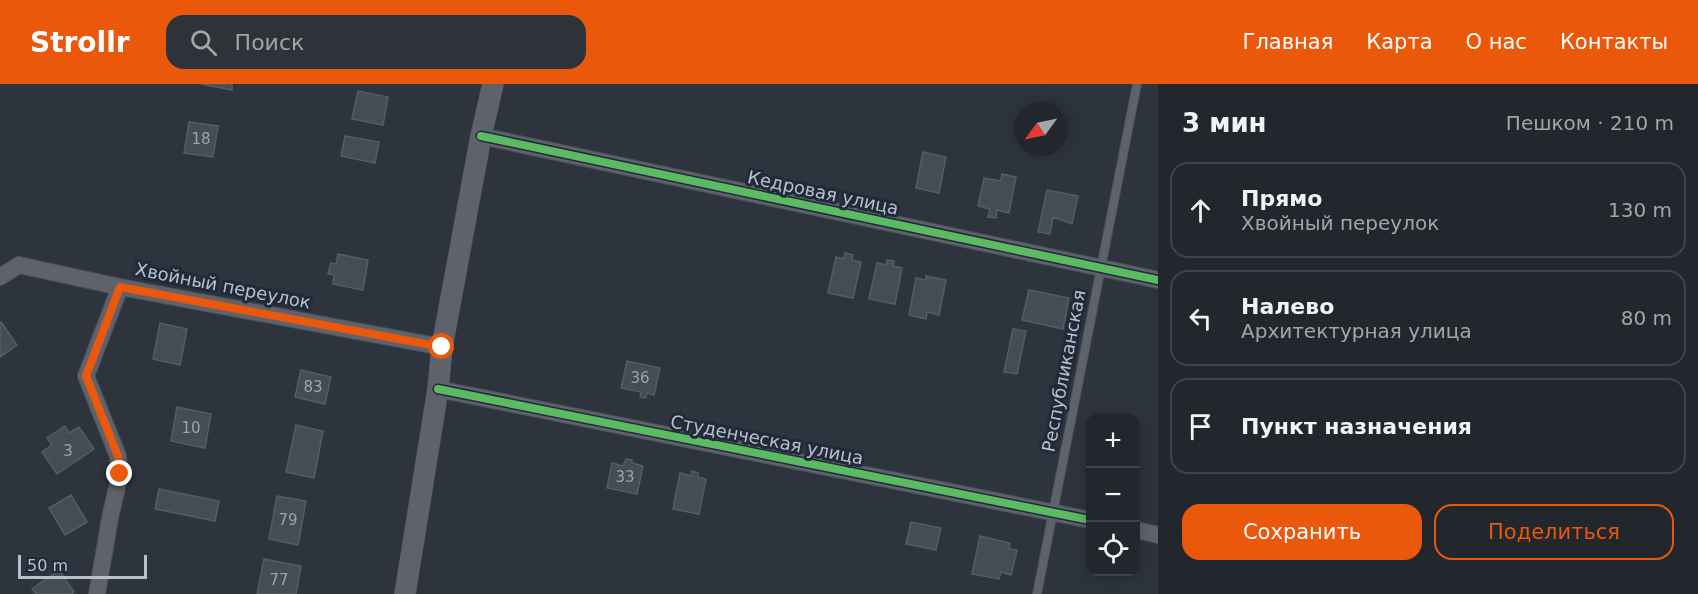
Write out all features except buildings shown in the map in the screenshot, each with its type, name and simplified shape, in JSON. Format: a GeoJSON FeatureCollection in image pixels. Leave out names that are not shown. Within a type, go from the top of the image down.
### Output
{"type":"FeatureCollection","features":[{"type":"Feature","properties":{"kind":"street"},"geometry":{"type":"LineString","coordinates":[[405,594],[438,389],[442,347],[481,136],[493,84]]}},
{"type":"Feature","properties":{"kind":"street","name":"Кедровая улица"},"geometry":{"type":"LineString","coordinates":[[481,136],[1158,280]]}},
{"type":"Feature","properties":{"kind":"street","name":"Хвойный переулок"},"geometry":{"type":"LineString","coordinates":[[0,277],[19,265],[120,287],[442,347]]}},
{"type":"Feature","properties":{"kind":"street"},"geometry":{"type":"LineString","coordinates":[[97,594],[120,474],[118,456],[86,376],[120,287]]}},
{"type":"Feature","properties":{"kind":"street","name":"Студенческая улица"},"geometry":{"type":"LineString","coordinates":[[438,389],[1086,519]]}},
{"type":"Feature","properties":{"kind":"street"},"geometry":{"type":"LineString","coordinates":[[1140,531],[1158,535]]}},
{"type":"Feature","properties":{"kind":"lane","name":"Республиканская"},"geometry":{"type":"LineString","coordinates":[[1037,594],[1137,84]]}},
{"type":"Feature","properties":{"kind":"cycle path"},"geometry":{"type":"LineString","coordinates":[[481,136],[1158,280]]}},
{"type":"Feature","properties":{"kind":"cycle path"},"geometry":{"type":"LineString","coordinates":[[438,389],[1086,519]]}},
{"type":"Feature","properties":{"kind":"route"},"geometry":{"type":"LineString","coordinates":[[120,474],[118,456],[86,376],[120,287],[442,347]]}}]}
